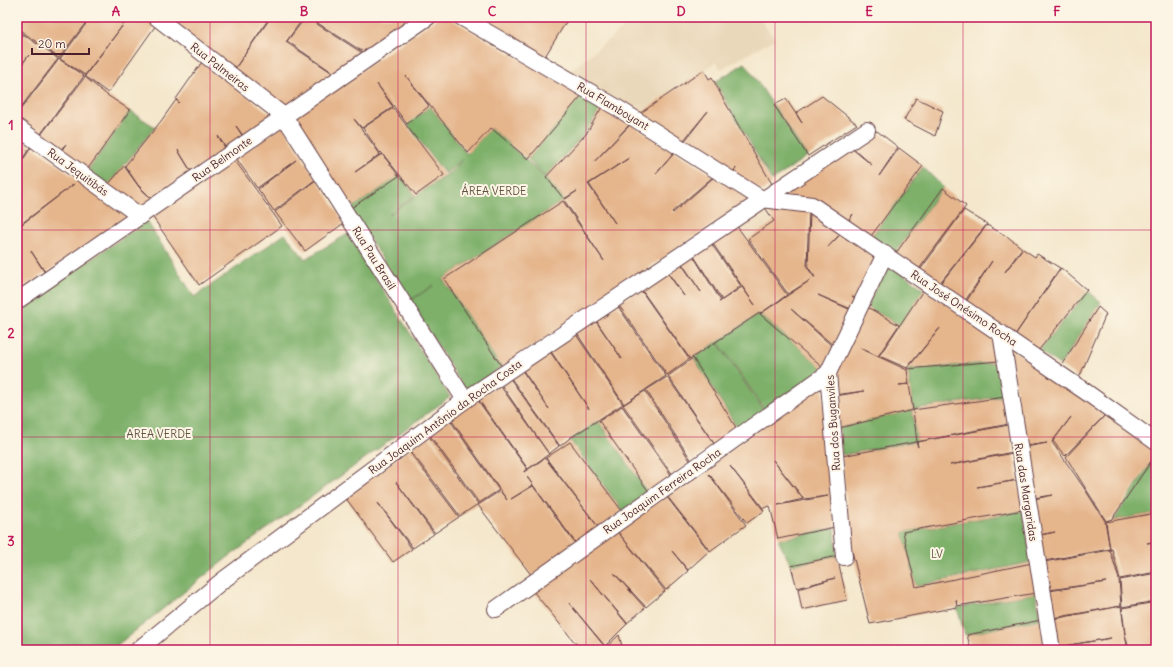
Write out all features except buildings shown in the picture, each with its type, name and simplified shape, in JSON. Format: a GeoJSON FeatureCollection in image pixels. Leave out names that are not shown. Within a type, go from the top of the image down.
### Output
{"type":"FeatureCollection","features":[{"type":"Feature","properties":{"kind":"street","name":"Rua Palmeiras"},"geometry":{"type":"LineString","coordinates":[[156,17],[284,116]]}},
{"type":"Feature","properties":{"kind":"street","name":"Rua Belmonte"},"geometry":{"type":"LineString","coordinates":[[17,301],[428,17]]}},
{"type":"Feature","properties":{"kind":"street","name":"Rua Flamboyant"},"geometry":{"type":"LineString","coordinates":[[461,17],[616,107],[762,199]]}},
{"type":"Feature","properties":{"kind":"street","name":"Rua Pau Brasil"},"geometry":{"type":"LineString","coordinates":[[284,116],[465,400]]}},
{"type":"Feature","properties":{"kind":"street","name":"Rua Jequitibás"},"geometry":{"type":"LineString","coordinates":[[17,127],[140,216]]}},
{"type":"Feature","properties":{"kind":"street","name":"Rua Joaquim Antônio da Rocha Costa"},"geometry":{"type":"LineString","coordinates":[[138,650],[222,581],[465,400],[866,130]]}},
{"type":"Feature","properties":{"kind":"street","name":"Rua José Onésimo Rocha"},"geometry":{"type":"LineString","coordinates":[[762,199],[812,204],[1001,333],[1156,442]]}},
{"type":"Feature","properties":{"kind":"street","name":"Rua dos Buganviles"},"geometry":{"type":"LineString","coordinates":[[844,557],[828,373],[885,254]]}},
{"type":"Feature","properties":{"kind":"street","name":"Rua das Margaridas"},"geometry":{"type":"LineString","coordinates":[[1001,333],[1052,650]]}},
{"type":"Feature","properties":{"kind":"street","name":"Rua Joaquim Ferreira Rocha"},"geometry":{"type":"LineString","coordinates":[[496,609],[828,373]]}},
{"type":"Feature","properties":{"kind":"shaded area"},"geometry":{"type":"Polygon","coordinates":[[[637,17],[758,17],[775,39],[721,69],[716,62],[638,114],[569,72],[637,17]]]}},
{"type":"Feature","properties":{"kind":"shaded area"},"geometry":{"type":"Polygon","coordinates":[[[763,206],[773,221],[747,239],[736,224],[763,206]]]}},
{"type":"Feature","properties":{"kind":"green space"},"geometry":{"type":"Polygon","coordinates":[[[745,63],[807,156],[772,181],[715,82],[745,63]]]}},
{"type":"Feature","properties":{"kind":"green space"},"geometry":{"type":"Polygon","coordinates":[[[582,95],[602,107],[584,134],[545,177],[528,159],[582,95]]]}},
{"type":"Feature","properties":{"kind":"green space","name":"ÁREA VERDE"},"geometry":{"type":"Polygon","coordinates":[[[430,106],[467,154],[491,128],[546,179],[564,200],[443,279],[501,367],[466,391],[410,301],[434,285],[409,301],[351,209],[400,175],[415,195],[388,215],[452,171],[463,159],[445,174],[408,125],[430,106]]]}},
{"type":"Feature","properties":{"kind":"green space"},"geometry":{"type":"Polygon","coordinates":[[[130,111],[155,127],[108,185],[88,170],[130,111]]]}},
{"type":"Feature","properties":{"kind":"green space"},"geometry":{"type":"Polygon","coordinates":[[[923,167],[943,187],[895,253],[871,237],[923,167]]]}},
{"type":"Feature","properties":{"kind":"green space","name":"AREA VERDE"},"geometry":{"type":"Polygon","coordinates":[[[147,221],[194,297],[285,234],[305,259],[348,234],[450,397],[227,558],[111,650],[17,650],[17,310],[147,221]]]}},
{"type":"Feature","properties":{"kind":"green space"},"geometry":{"type":"Polygon","coordinates":[[[887,263],[924,289],[900,325],[867,307],[887,263]]]}},
{"type":"Feature","properties":{"kind":"green space"},"geometry":{"type":"Polygon","coordinates":[[[1088,291],[1101,302],[1060,365],[1039,351],[1088,291]]]}},
{"type":"Feature","properties":{"kind":"green space"},"geometry":{"type":"Polygon","coordinates":[[[759,314],[823,368],[765,410],[718,342],[759,314]]]}},
{"type":"Feature","properties":{"kind":"green space"},"geometry":{"type":"Polygon","coordinates":[[[717,342],[764,411],[738,429],[694,358],[717,342]]]}},
{"type":"Feature","properties":{"kind":"green space"},"geometry":{"type":"Polygon","coordinates":[[[999,362],[1005,396],[913,409],[908,370],[999,362]]]}},
{"type":"Feature","properties":{"kind":"green space"},"geometry":{"type":"Polygon","coordinates":[[[912,410],[917,441],[842,455],[839,428],[912,410]]]}},
{"type":"Feature","properties":{"kind":"green space"},"geometry":{"type":"Polygon","coordinates":[[[598,421],[648,493],[623,511],[570,440],[598,421]]]}},
{"type":"Feature","properties":{"kind":"green space"},"geometry":{"type":"Polygon","coordinates":[[[1156,455],[1156,513],[1114,520],[1156,455]]]}},
{"type":"Feature","properties":{"kind":"green space","name":"LV"},"geometry":{"type":"Polygon","coordinates":[[[1023,511],[1031,562],[916,586],[903,532],[1023,511]]]}},
{"type":"Feature","properties":{"kind":"green space"},"geometry":{"type":"Polygon","coordinates":[[[835,528],[837,556],[791,565],[778,540],[835,528]]]}},
{"type":"Feature","properties":{"kind":"green space"},"geometry":{"type":"Polygon","coordinates":[[[1036,593],[1040,619],[965,635],[957,608],[1036,593]]]}}]}
